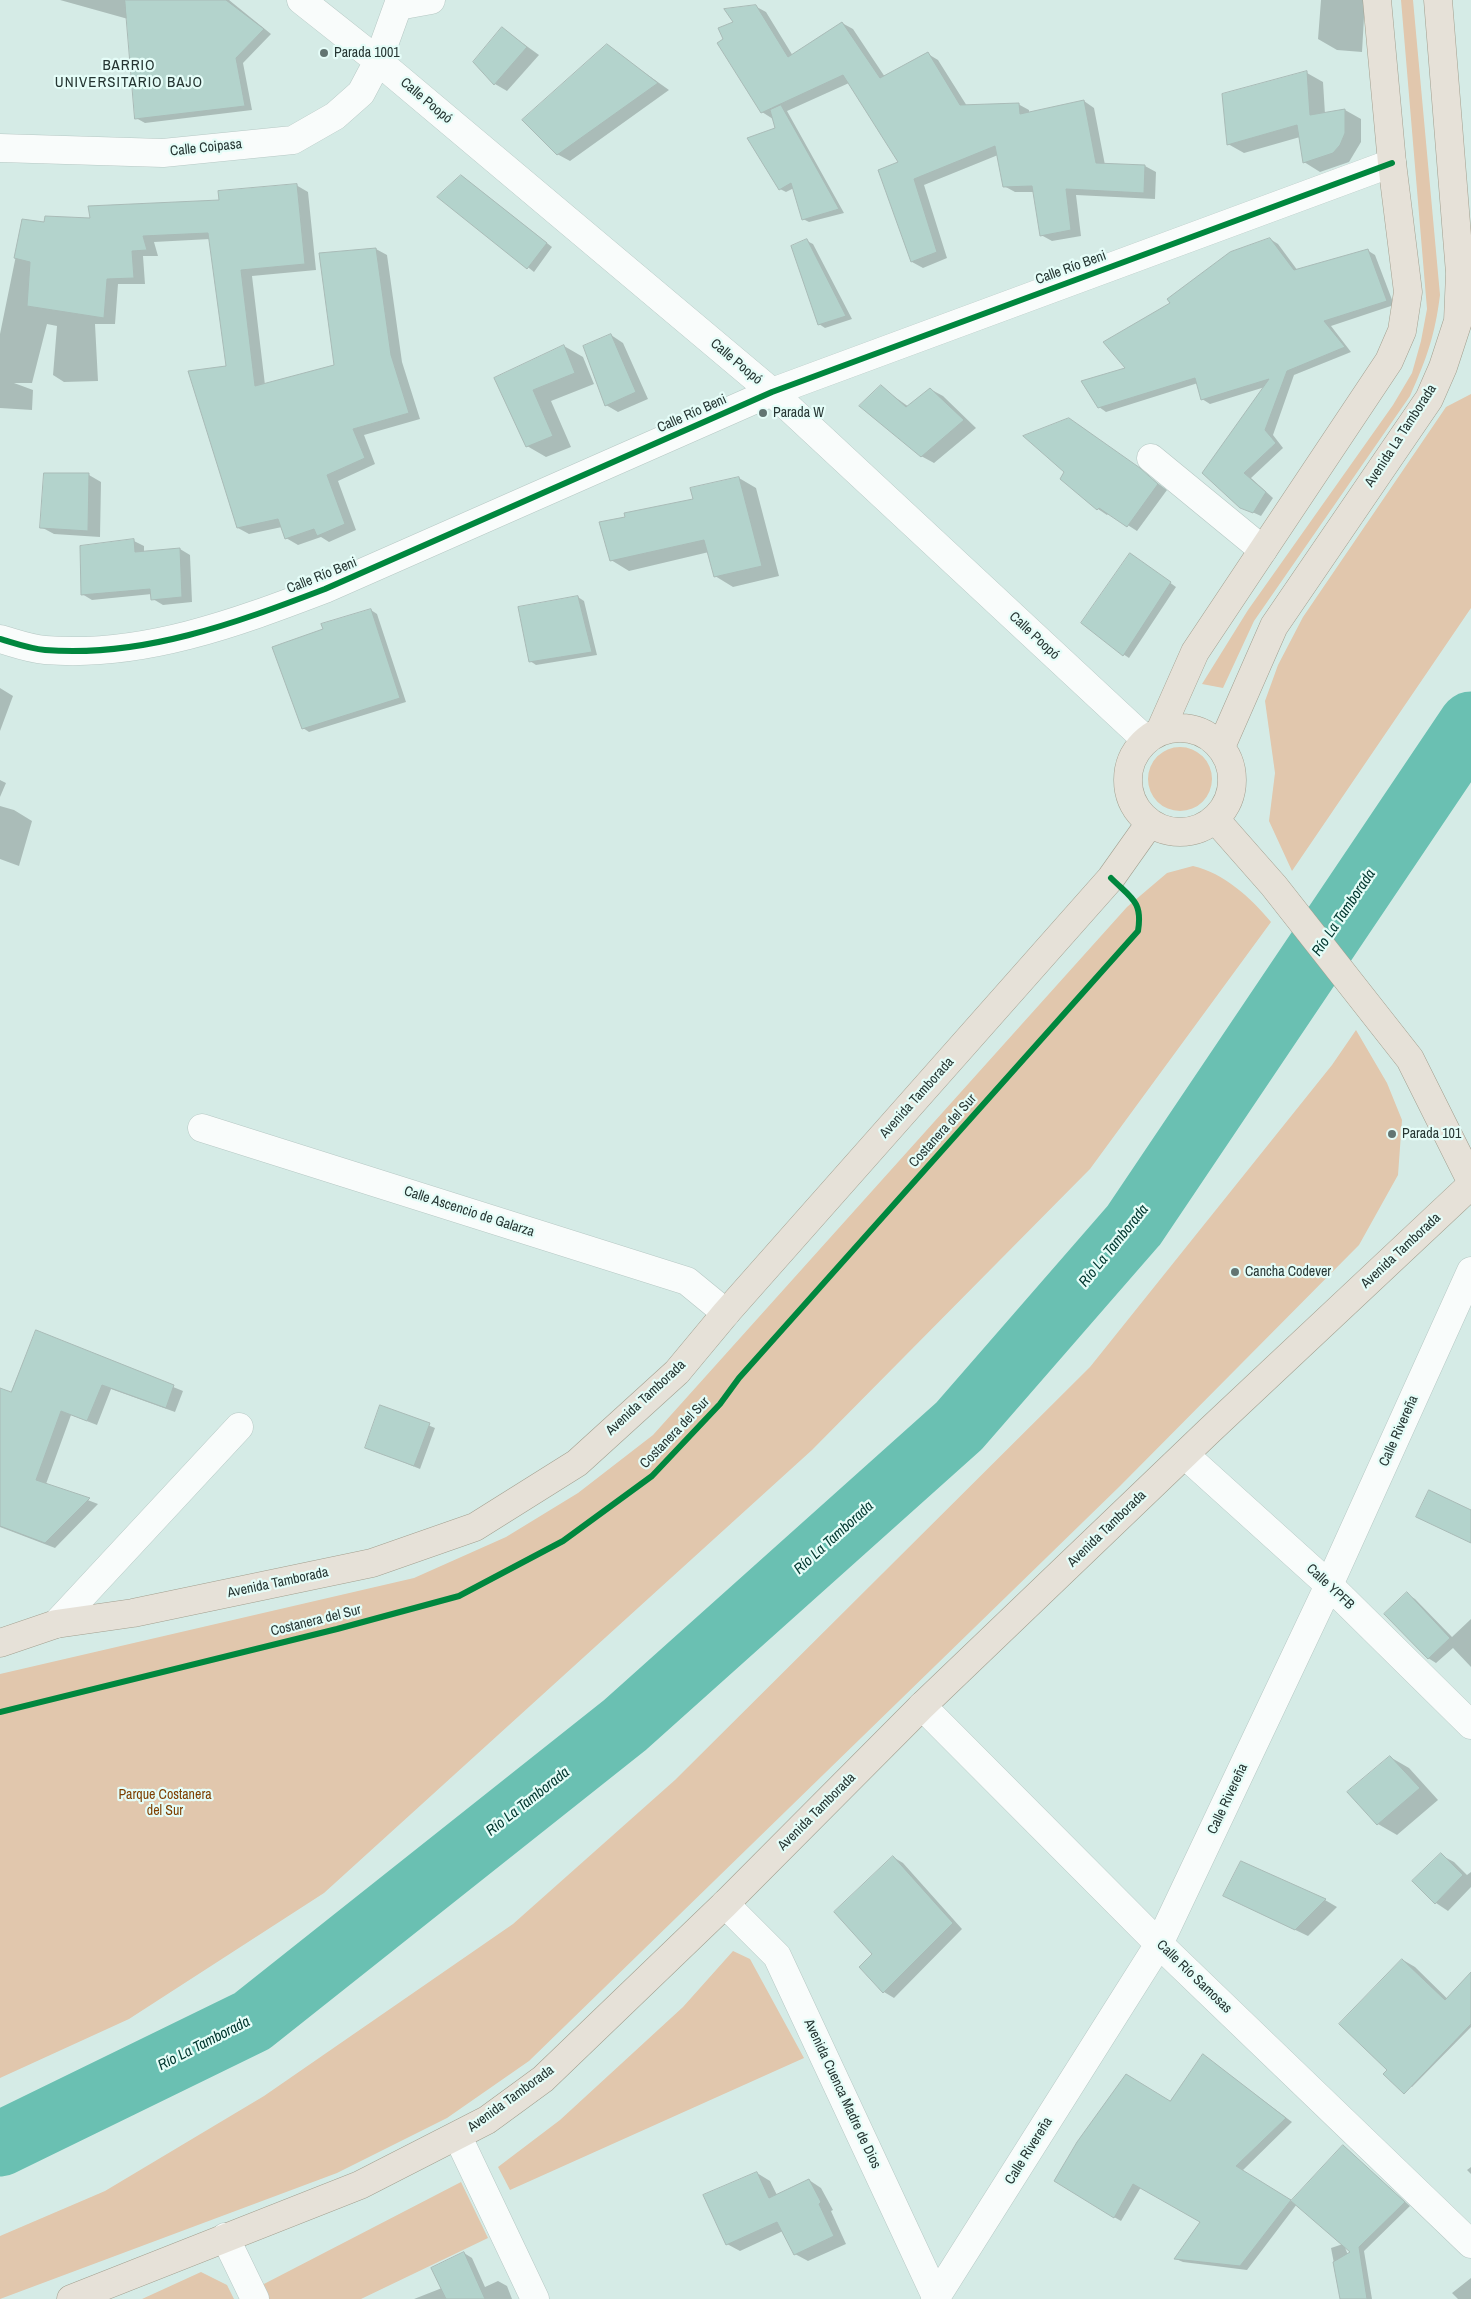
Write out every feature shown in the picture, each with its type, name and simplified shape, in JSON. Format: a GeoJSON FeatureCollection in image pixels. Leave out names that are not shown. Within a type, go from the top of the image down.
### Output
{"type":"FeatureCollection","features":[{"type":"Feature","properties":{"kind":"main road"},"geometry":{"type":"LineString","coordinates":[[1153,736],[1177,728],[1193,729],[1208,736],[1221,747],[1230,764],[1232,784],[1227,804],[1215,819],[1206,826],[1182,832],[1170,832],[1150,823],[1138,813],[1130,798],[1127,783],[1129,767],[1135,752],[1153,736],[1195,652],[1389,361],[1402,331],[1408,292],[1392,163],[1377,0]]}},
{"type":"Feature","properties":{"kind":"main road","name":"Avenida La Tamborada"},"geometry":{"type":"LineString","coordinates":[[1221,747],[1274,626],[1429,399],[1443,368],[1458,321],[1460,273],[1438,0]]}},
{"type":"Feature","properties":{"kind":"main road"},"geometry":{"type":"LineString","coordinates":[[1215,819],[1274,886],[1410,1059],[1471,1181]]}},
{"type":"Feature","properties":{"kind":"main road","name":"Avenida Tamborada"},"geometry":{"type":"LineString","coordinates":[[1,1640],[56,1624],[133,1613],[372,1563],[474,1528],[577,1463],[677,1372],[726,1312],[1112,878],[1150,823]]}},
{"type":"Feature","properties":{"kind":"main road","name":"Avenida Tamborada"},"geometry":{"type":"LineString","coordinates":[[71,2299],[360,2185],[458,2137],[487,2120],[543,2079],[725,1904],[922,1706],[1471,1185]]}},
{"type":"Feature","properties":{"kind":"street","name":"Calle Poopó"},"geometry":{"type":"LineString","coordinates":[[301,0],[378,61],[772,392],[1153,736]]}},
{"type":"Feature","properties":{"kind":"street"},"geometry":{"type":"LineString","coordinates":[[378,61],[399,3],[431,0]]}},
{"type":"Feature","properties":{"kind":"street","name":"Calle Coipasa"},"geometry":{"type":"LineString","coordinates":[[0,148],[163,153],[293,140],[335,116],[361,92],[378,61]]}},
{"type":"Feature","properties":{"kind":"street","name":"Calle Río Beni"},"geometry":{"type":"LineString","coordinates":[[0,639],[43,650],[106,651],[176,638],[254,616],[325,589],[772,392],[1392,163]]}},
{"type":"Feature","properties":{"kind":"street"},"geometry":{"type":"LineString","coordinates":[[1151,458],[1264,550]]}},
{"type":"Feature","properties":{"kind":"street","name":"Calle Ascencio de Galarza"},"geometry":{"type":"LineString","coordinates":[[202,1128],[687,1281],[726,1312]]}},
{"type":"Feature","properties":{"kind":"street","name":"Calle Rivereña"},"geometry":{"type":"LineString","coordinates":[[936,2299],[1159,1944],[1329,1585],[1471,1271]]}},
{"type":"Feature","properties":{"kind":"street"},"geometry":{"type":"LineString","coordinates":[[56,1624],[239,1427]]}},
{"type":"Feature","properties":{"kind":"street","name":"Calle YPFB"},"geometry":{"type":"LineString","coordinates":[[1185,1455],[1329,1585],[1471,1725]]}},
{"type":"Feature","properties":{"kind":"street","name":"Calle Río Samosas"},"geometry":{"type":"LineString","coordinates":[[922,1706],[1159,1944],[1471,2244]]}},
{"type":"Feature","properties":{"kind":"street","name":"Avenida Cuenca Madre de Dios"},"geometry":{"type":"LineString","coordinates":[[725,1904],[777,1956],[936,2299]]}},
{"type":"Feature","properties":{"kind":"street"},"geometry":{"type":"LineString","coordinates":[[458,2137],[535,2299]]}},
{"type":"Feature","properties":{"kind":"street"},"geometry":{"type":"LineString","coordinates":[[225,2237],[255,2299]]}},
{"type":"Feature","properties":{"kind":"green space"},"geometry":{"type":"Polygon","coordinates":[[[1401,0],[1413,0],[1440,295],[1430,346],[1410,396],[1254,621],[1223,688],[1202,684],[1248,610],[1393,405],[1412,373],[1427,309],[1401,0]]]}},
{"type":"Feature","properties":{"kind":"green space"},"geometry":{"type":"Polygon","coordinates":[[[1471,394],[1471,608],[1292,871],[1269,821],[1275,773],[1265,701],[1278,665],[1303,617],[1446,407],[1471,394]]]}},
{"type":"Feature","properties":{"kind":"green space"},"geometry":{"type":"Polygon","coordinates":[[[1174,747],[1186,747],[1203,756],[1210,767],[1212,779],[1210,791],[1203,802],[1186,811],[1174,811],[1162,806],[1153,797],[1148,785],[1148,773],[1153,761],[1162,752],[1174,747]]]}},
{"type":"Feature","properties":{"kind":"green space","name":"Parque Costanera del Sur"},"geometry":{"type":"Polygon","coordinates":[[[1193,866],[1204,869],[1226,880],[1255,904],[1271,922],[1090,1169],[812,1450],[324,1893],[129,2019],[0,2078],[0,1674],[414,1578],[506,1537],[578,1493],[653,1435],[1127,907],[1167,873],[1193,866]]]}},
{"type":"Feature","properties":{"kind":"green space"},"geometry":{"type":"Polygon","coordinates":[[[1356,1030],[1387,1083],[1402,1120],[1398,1175],[1359,1245],[1120,1486],[529,2061],[447,2118],[337,2173],[0,2299],[0,2236],[105,2191],[264,2096],[513,1924],[675,1780],[1090,1367],[1332,1065],[1356,1030]]]}},
{"type":"Feature","properties":{"kind":"green space"},"geometry":{"type":"Polygon","coordinates":[[[733,1951],[750,1959],[804,2058],[510,2190],[498,2167],[560,2120],[683,2007],[733,1951]]]}},
{"type":"Feature","properties":{"kind":"green space"},"geometry":{"type":"Polygon","coordinates":[[[461,2182],[488,2238],[361,2299],[269,2299],[262,2285],[461,2182]]]}},
{"type":"Feature","properties":{"kind":"green space"},"geometry":{"type":"Polygon","coordinates":[[[201,2272],[227,2285],[234,2299],[142,2299],[201,2272]]]}},
{"type":"Feature","properties":{"kind":"building"},"geometry":{"type":"Polygon","coordinates":[[[125,0],[226,0],[264,29],[236,58],[245,106],[135,119],[125,0]]]}},
{"type":"Feature","properties":{"kind":"building"},"geometry":{"type":"Polygon","coordinates":[[[756,5],[788,57],[842,22],[880,78],[928,52],[960,105],[1019,103],[1020,114],[1084,100],[1096,163],[1145,165],[1144,193],[1066,189],[1071,230],[1040,236],[1032,186],[1003,187],[995,146],[914,179],[937,252],[911,262],[878,170],[898,162],[843,75],[761,113],[717,43],[723,39],[718,28],[733,22],[724,9],[756,5]]]}},
{"type":"Feature","properties":{"kind":"building"},"geometry":{"type":"Polygon","coordinates":[[[502,27],[527,47],[494,85],[473,62],[502,27]]]}},
{"type":"Feature","properties":{"kind":"building"},"geometry":{"type":"Polygon","coordinates":[[[607,44],[658,83],[557,155],[522,120],[607,44]]]}},
{"type":"Feature","properties":{"kind":"building"},"geometry":{"type":"Polygon","coordinates":[[[1307,71],[1310,115],[1345,109],[1345,133],[1340,145],[1333,153],[1303,163],[1297,125],[1227,145],[1222,94],[1307,71]]]}},
{"type":"Feature","properties":{"kind":"building"},"geometry":{"type":"Polygon","coordinates":[[[781,105],[839,209],[802,220],[791,183],[779,190],[747,138],[775,128],[770,110],[781,105]]]}},
{"type":"Feature","properties":{"kind":"building"},"geometry":{"type":"Polygon","coordinates":[[[461,175],[547,243],[527,269],[437,197],[461,175]]]}},
{"type":"Feature","properties":{"kind":"building"},"geometry":{"type":"Polygon","coordinates":[[[297,184],[305,264],[241,270],[255,386],[334,365],[319,253],[376,248],[391,355],[409,413],[353,429],[365,458],[327,475],[345,524],[317,536],[314,529],[285,539],[278,519],[237,528],[188,371],[226,366],[208,233],[143,236],[147,250],[132,251],[134,278],[107,279],[104,318],[27,306],[30,262],[14,258],[22,219],[44,222],[45,216],[90,218],[88,206],[219,200],[218,191],[297,184]]]}},
{"type":"Feature","properties":{"kind":"building"},"geometry":{"type":"Polygon","coordinates":[[[1270,238],[1294,270],[1368,249],[1387,301],[1324,321],[1345,347],[1287,371],[1265,430],[1276,443],[1244,473],[1266,492],[1253,513],[1240,508],[1202,473],[1269,379],[1201,400],[1195,378],[1098,408],[1081,381],[1125,368],[1103,342],[1170,303],[1167,299],[1230,252],[1270,238]]]}},
{"type":"Feature","properties":{"kind":"building"},"geometry":{"type":"Polygon","coordinates":[[[807,239],[846,316],[818,325],[791,246],[807,239]]]}},
{"type":"Feature","properties":{"kind":"building"},"geometry":{"type":"Polygon","coordinates":[[[611,334],[636,392],[605,406],[583,346],[611,334]]]}},
{"type":"Feature","properties":{"kind":"building"},"geometry":{"type":"Polygon","coordinates":[[[564,345],[575,373],[533,390],[553,436],[526,447],[494,378],[564,345]]]}},
{"type":"Feature","properties":{"kind":"building"},"geometry":{"type":"Polygon","coordinates":[[[881,385],[906,407],[930,388],[964,420],[921,457],[859,406],[881,385]]]}},
{"type":"Feature","properties":{"kind":"building"},"geometry":{"type":"Polygon","coordinates":[[[1069,418],[1140,468],[1158,484],[1127,527],[1099,508],[1097,510],[1060,479],[1064,472],[1023,436],[1069,418]]]}},
{"type":"Feature","properties":{"kind":"building"},"geometry":{"type":"Polygon","coordinates":[[[44,473],[89,473],[88,531],[40,528],[44,473]]]}},
{"type":"Feature","properties":{"kind":"building"},"geometry":{"type":"Polygon","coordinates":[[[739,477],[762,566],[714,577],[704,540],[610,561],[599,522],[625,517],[624,513],[693,499],[690,488],[739,477]]]}},
{"type":"Feature","properties":{"kind":"building"},"geometry":{"type":"Polygon","coordinates":[[[134,539],[135,552],[180,548],[182,597],[151,600],[150,589],[81,595],[80,546],[134,539]]]}},
{"type":"Feature","properties":{"kind":"building"},"geometry":{"type":"Polygon","coordinates":[[[1130,553],[1171,582],[1123,656],[1081,623],[1130,553]]]}},
{"type":"Feature","properties":{"kind":"building"},"geometry":{"type":"Polygon","coordinates":[[[578,596],[592,652],[529,662],[518,607],[578,596]]]}},
{"type":"Feature","properties":{"kind":"building"},"geometry":{"type":"Polygon","coordinates":[[[371,609],[400,698],[302,729],[272,647],[323,629],[321,624],[371,609]]]}},
{"type":"Feature","properties":{"kind":"building"},"geometry":{"type":"Polygon","coordinates":[[[36,1330],[174,1385],[166,1408],[102,1385],[87,1421],[61,1411],[36,1480],[90,1498],[45,1543],[0,1526],[0,1388],[11,1392],[36,1330]]]}},
{"type":"Feature","properties":{"kind":"building"},"geometry":{"type":"Polygon","coordinates":[[[380,1405],[430,1423],[414,1466],[365,1448],[380,1405]]]}},
{"type":"Feature","properties":{"kind":"building"},"geometry":{"type":"Polygon","coordinates":[[[1429,1490],[1471,1510],[1471,1543],[1416,1517],[1429,1490]]]}},
{"type":"Feature","properties":{"kind":"building"},"geometry":{"type":"Polygon","coordinates":[[[1407,1592],[1450,1638],[1428,1659],[1384,1614],[1407,1592]]]}},
{"type":"Feature","properties":{"kind":"building"},"geometry":{"type":"Polygon","coordinates":[[[1390,1756],[1420,1788],[1377,1825],[1347,1792],[1390,1756]]]}},
{"type":"Feature","properties":{"kind":"building"},"geometry":{"type":"Polygon","coordinates":[[[1441,1853],[1463,1875],[1435,1904],[1412,1881],[1441,1853]]]}},
{"type":"Feature","properties":{"kind":"building"},"geometry":{"type":"Polygon","coordinates":[[[893,1856],[953,1923],[883,1993],[859,1967],[872,1954],[834,1912],[893,1856]]]}},
{"type":"Feature","properties":{"kind":"building"},"geometry":{"type":"Polygon","coordinates":[[[1241,1861],[1326,1899],[1295,1930],[1223,1896],[1241,1861]]]}},
{"type":"Feature","properties":{"kind":"building"},"geometry":{"type":"Polygon","coordinates":[[[1402,1959],[1445,2000],[1471,1972],[1471,2024],[1404,2094],[1383,2074],[1387,2070],[1339,2024],[1402,1959]]]}},
{"type":"Feature","properties":{"kind":"building"},"geometry":{"type":"Polygon","coordinates":[[[1203,2054],[1286,2118],[1236,2166],[1291,2200],[1240,2266],[1174,2259],[1200,2222],[1133,2184],[1114,2218],[1054,2181],[1077,2142],[1126,2074],[1170,2101],[1203,2054]]]}},
{"type":"Feature","properties":{"kind":"building"},"geometry":{"type":"Polygon","coordinates":[[[1343,2145],[1405,2202],[1359,2247],[1367,2299],[1340,2299],[1333,2262],[1350,2252],[1291,2201],[1343,2145]]]}},
{"type":"Feature","properties":{"kind":"building"},"geometry":{"type":"Polygon","coordinates":[[[757,2172],[769,2198],[809,2179],[821,2202],[819,2204],[834,2236],[794,2255],[777,2222],[726,2245],[703,2195],[757,2172]]]}},
{"type":"Feature","properties":{"kind":"building"},"geometry":{"type":"Polygon","coordinates":[[[464,2252],[485,2299],[446,2299],[431,2268],[464,2252]]]}},
{"type":"Feature","properties":{"kind":"waterway","name":"Río La Tamborada"},"geometry":{"type":"LineString","coordinates":[[0,2144],[252,2021],[625,1725],[959,1426],[1134,1225],[1471,724]]}},
{"type":"Feature","properties":{"kind":"cycle path"},"geometry":{"type":"LineString","coordinates":[[0,639],[45,650],[117,649],[188,635],[257,614],[325,589],[772,392],[1392,163]]}},
{"type":"Feature","properties":{"kind":"cycle path","name":"Costanera del Sur"},"geometry":{"type":"LineString","coordinates":[[0,1712],[337,1629],[459,1596],[563,1541],[652,1476],[720,1404],[739,1378],[1138,931],[1139,913],[1137,906],[1130,896],[1111,878]]}},
{"type":"Feature","properties":{"kind":"place","name":"Parada 1001"},"geometry":{"type":"Point","coordinates":[324,53]}},
{"type":"Feature","properties":{"kind":"place","name":"Parada W"},"geometry":{"type":"Point","coordinates":[763,413]}},
{"type":"Feature","properties":{"kind":"place","name":"Parada 101"},"geometry":{"type":"Point","coordinates":[1392,1134]}},
{"type":"Feature","properties":{"kind":"place","name":"Cancha Codever"},"geometry":{"type":"Point","coordinates":[1235,1272]}},
{"type":"Feature","properties":{"kind":"district","name":"BARRIO UNIVERSITARIO BAJO"},"geometry":{"type":"Point","coordinates":[129,74]}}]}
